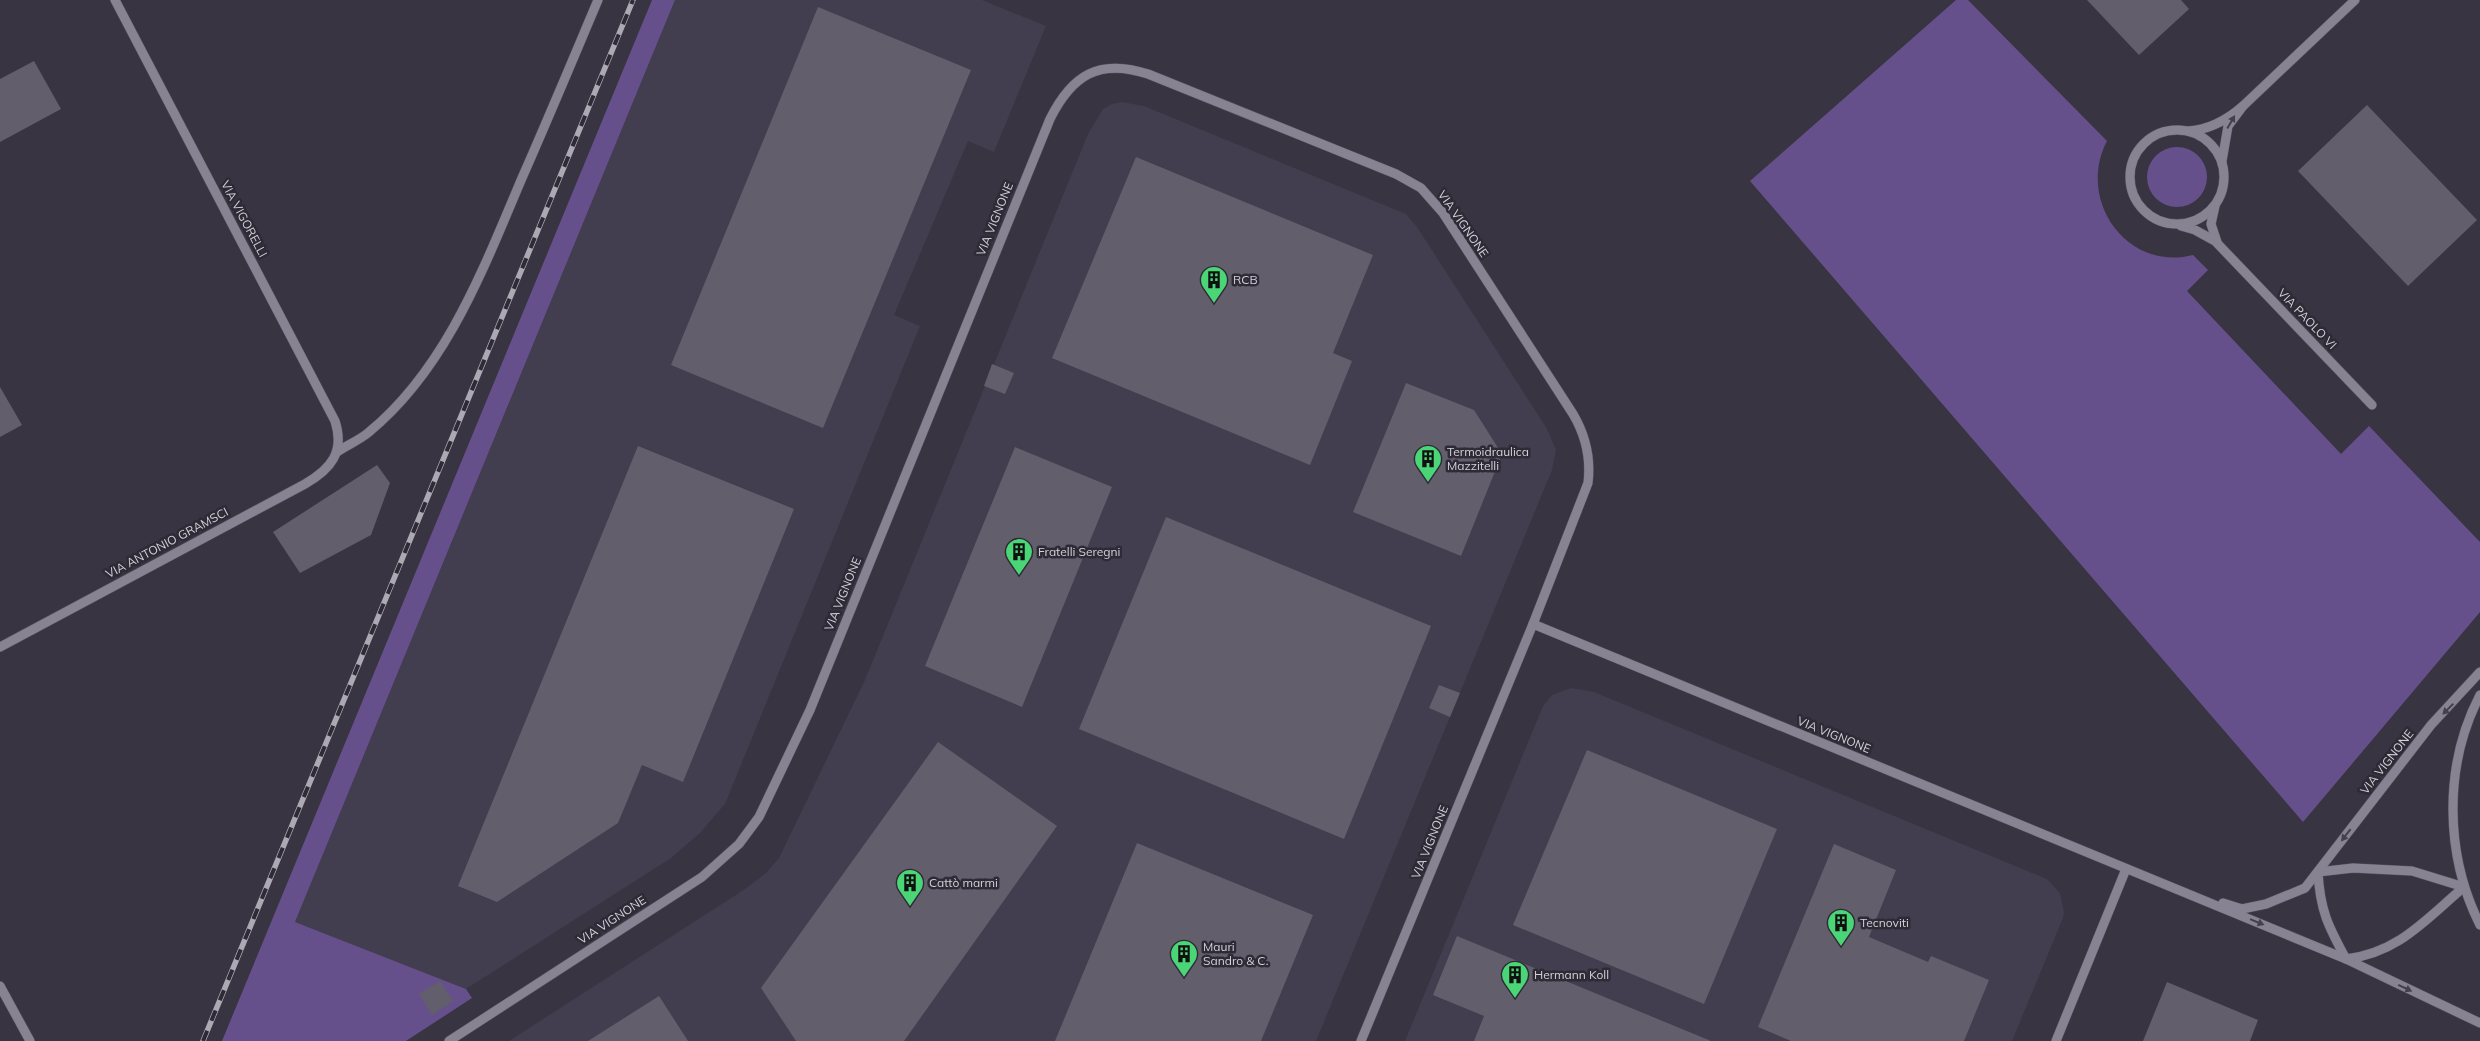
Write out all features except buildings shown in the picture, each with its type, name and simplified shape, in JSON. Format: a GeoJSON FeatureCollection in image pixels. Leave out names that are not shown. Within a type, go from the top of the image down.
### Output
{"type":"FeatureCollection","features":[{"type":"Feature","properties":{"kind":"street","name":"VIA VIGORELLI"},"geometry":{"type":"LineString","coordinates":[[115,0],[335,421],[340,442],[337,452]]}},
{"type":"Feature","properties":{"kind":"street","name":"VIA ANTONIO GRAMSCI"},"geometry":{"type":"LineString","coordinates":[[0,647],[305,484],[328,466],[337,452],[368,433],[395,408],[438,353],[463,310],[497,238],[598,0]]}},
{"type":"Feature","properties":{"kind":"street","name":"VIA PAOLO VI"},"geometry":{"type":"LineString","coordinates":[[2355,0],[2228,118],[2210,127],[2159,134],[2146,142],[2136,153],[2130,174],[2134,198],[2144,211],[2157,220],[2202,234],[2223,250],[2372,405]]}},
{"type":"Feature","properties":{"kind":"street","name":"VIA VIGNONE"},"geometry":{"type":"LineString","coordinates":[[449,1041],[702,877],[727,857],[759,817],[810,710],[1050,119],[1067,90],[1080,78],[1096,71],[1122,68],[1148,74],[1396,174],[1421,188],[1443,213],[1573,414],[1582,429],[1587,447],[1590,467],[1588,483],[1533,624],[1361,1041]]}},
{"type":"Feature","properties":{"kind":"street","name":"VIA PAOLO VI"},"geometry":{"type":"LineString","coordinates":[[2223,250],[2214,235],[2211,224],[2223,184],[2222,154],[2226,134],[2235,115],[2243,106]]}},
{"type":"Feature","properties":{"kind":"street"},"geometry":{"type":"LineString","coordinates":[[2182,130],[2196,134],[2208,142],[2218,154],[2223,168]]}},
{"type":"Feature","properties":{"kind":"street"},"geometry":{"type":"LineString","coordinates":[[2172,224],[2196,221],[2209,212],[2218,199]]}},
{"type":"Feature","properties":{"kind":"street","name":"VIA VIGNONE"},"geometry":{"type":"LineString","coordinates":[[1533,624],[2346,959],[2480,1023]]}},
{"type":"Feature","properties":{"kind":"street","name":"VIA VIGNONE"},"geometry":{"type":"LineString","coordinates":[[2179,891],[2242,909],[2288,897],[2304,888],[2431,725],[2480,672]]}},
{"type":"Feature","properties":{"kind":"street"},"geometry":{"type":"LineString","coordinates":[[2480,695],[2465,731],[2454,792],[2452,824],[2456,857],[2464,888],[2480,926]]}},
{"type":"Feature","properties":{"kind":"street"},"geometry":{"type":"LineString","coordinates":[[2353,868],[2412,872],[2464,888],[2399,942],[2366,956],[2346,959],[2326,922],[2320,899],[2318,872],[2353,868]]}},
{"type":"Feature","properties":{"kind":"street"},"geometry":{"type":"LineString","coordinates":[[2056,1041],[2126,869]]}},
{"type":"Feature","properties":{"kind":"street"},"geometry":{"type":"LineString","coordinates":[[0,986],[30,1041]]}},
{"type":"Feature","properties":{"kind":"shaded area"},"geometry":{"type":"Polygon","coordinates":[[[652,0],[675,0],[295,922],[466,989],[472,998],[406,1041],[222,1041],[652,0]]]}},
{"type":"Feature","properties":{"kind":"shaded area"},"geometry":{"type":"Polygon","coordinates":[[[675,0],[982,0],[1046,26],[994,152],[968,141],[894,315],[920,326],[725,804],[700,833],[671,858],[466,989],[295,922],[675,0]]]}},
{"type":"Feature","properties":{"kind":"shaded area"},"geometry":{"type":"Polygon","coordinates":[[[1956,0],[1968,0],[2107,141],[2099,164],[2098,186],[2103,207],[2114,226],[2129,242],[2147,253],[2169,257],[2193,255],[2208,270],[2187,291],[2341,454],[2369,426],[2480,542],[2480,612],[2303,822],[1750,181],[1956,0]]]}},
{"type":"Feature","properties":{"kind":"shaded area"},"geometry":{"type":"Polygon","coordinates":[[[1122,102],[1144,106],[1406,214],[1417,227],[1546,427],[1556,450],[1552,470],[1316,1041],[509,1041],[745,889],[766,873],[779,858],[865,680],[1088,134],[1103,109],[1112,104],[1122,102]]]}},
{"type":"Feature","properties":{"kind":"shaded area"},"geometry":{"type":"Polygon","coordinates":[[[2177,147],[2194,152],[2202,160],[2207,177],[2202,194],[2194,202],[2177,207],[2160,202],[2152,194],[2147,177],[2152,160],[2160,152],[2177,147]]]}},
{"type":"Feature","properties":{"kind":"shaded area"},"geometry":{"type":"Polygon","coordinates":[[[1571,688],[1594,692],[2047,879],[2060,893],[2064,912],[2063,918],[2012,1041],[1405,1041],[1543,706],[1552,695],[1571,688]]]}},
{"type":"Feature","properties":{"kind":"railway"},"geometry":{"type":"LineString","coordinates":[[203,1041],[633,0]]}},
{"type":"Feature","properties":{"kind":"place","name":"RCB"},"geometry":{"type":"Point","coordinates":[1214,304]}},
{"type":"Feature","properties":{"kind":"place","name":"Termoidraulica Mazzitelli"},"geometry":{"type":"Point","coordinates":[1428,483]}},
{"type":"Feature","properties":{"kind":"place","name":"Fratelli Seregni"},"geometry":{"type":"Point","coordinates":[1019,576]}},
{"type":"Feature","properties":{"kind":"place","name":"Cattò marmi"},"geometry":{"type":"Point","coordinates":[910,907]}},
{"type":"Feature","properties":{"kind":"place","name":"Tecnoviti"},"geometry":{"type":"Point","coordinates":[1841,947]}},
{"type":"Feature","properties":{"kind":"place","name":"Mauri Sandro & C."},"geometry":{"type":"Point","coordinates":[1184,978]}},
{"type":"Feature","properties":{"kind":"place","name":"Hermann Koll"},"geometry":{"type":"Point","coordinates":[1515,999]}}]}
